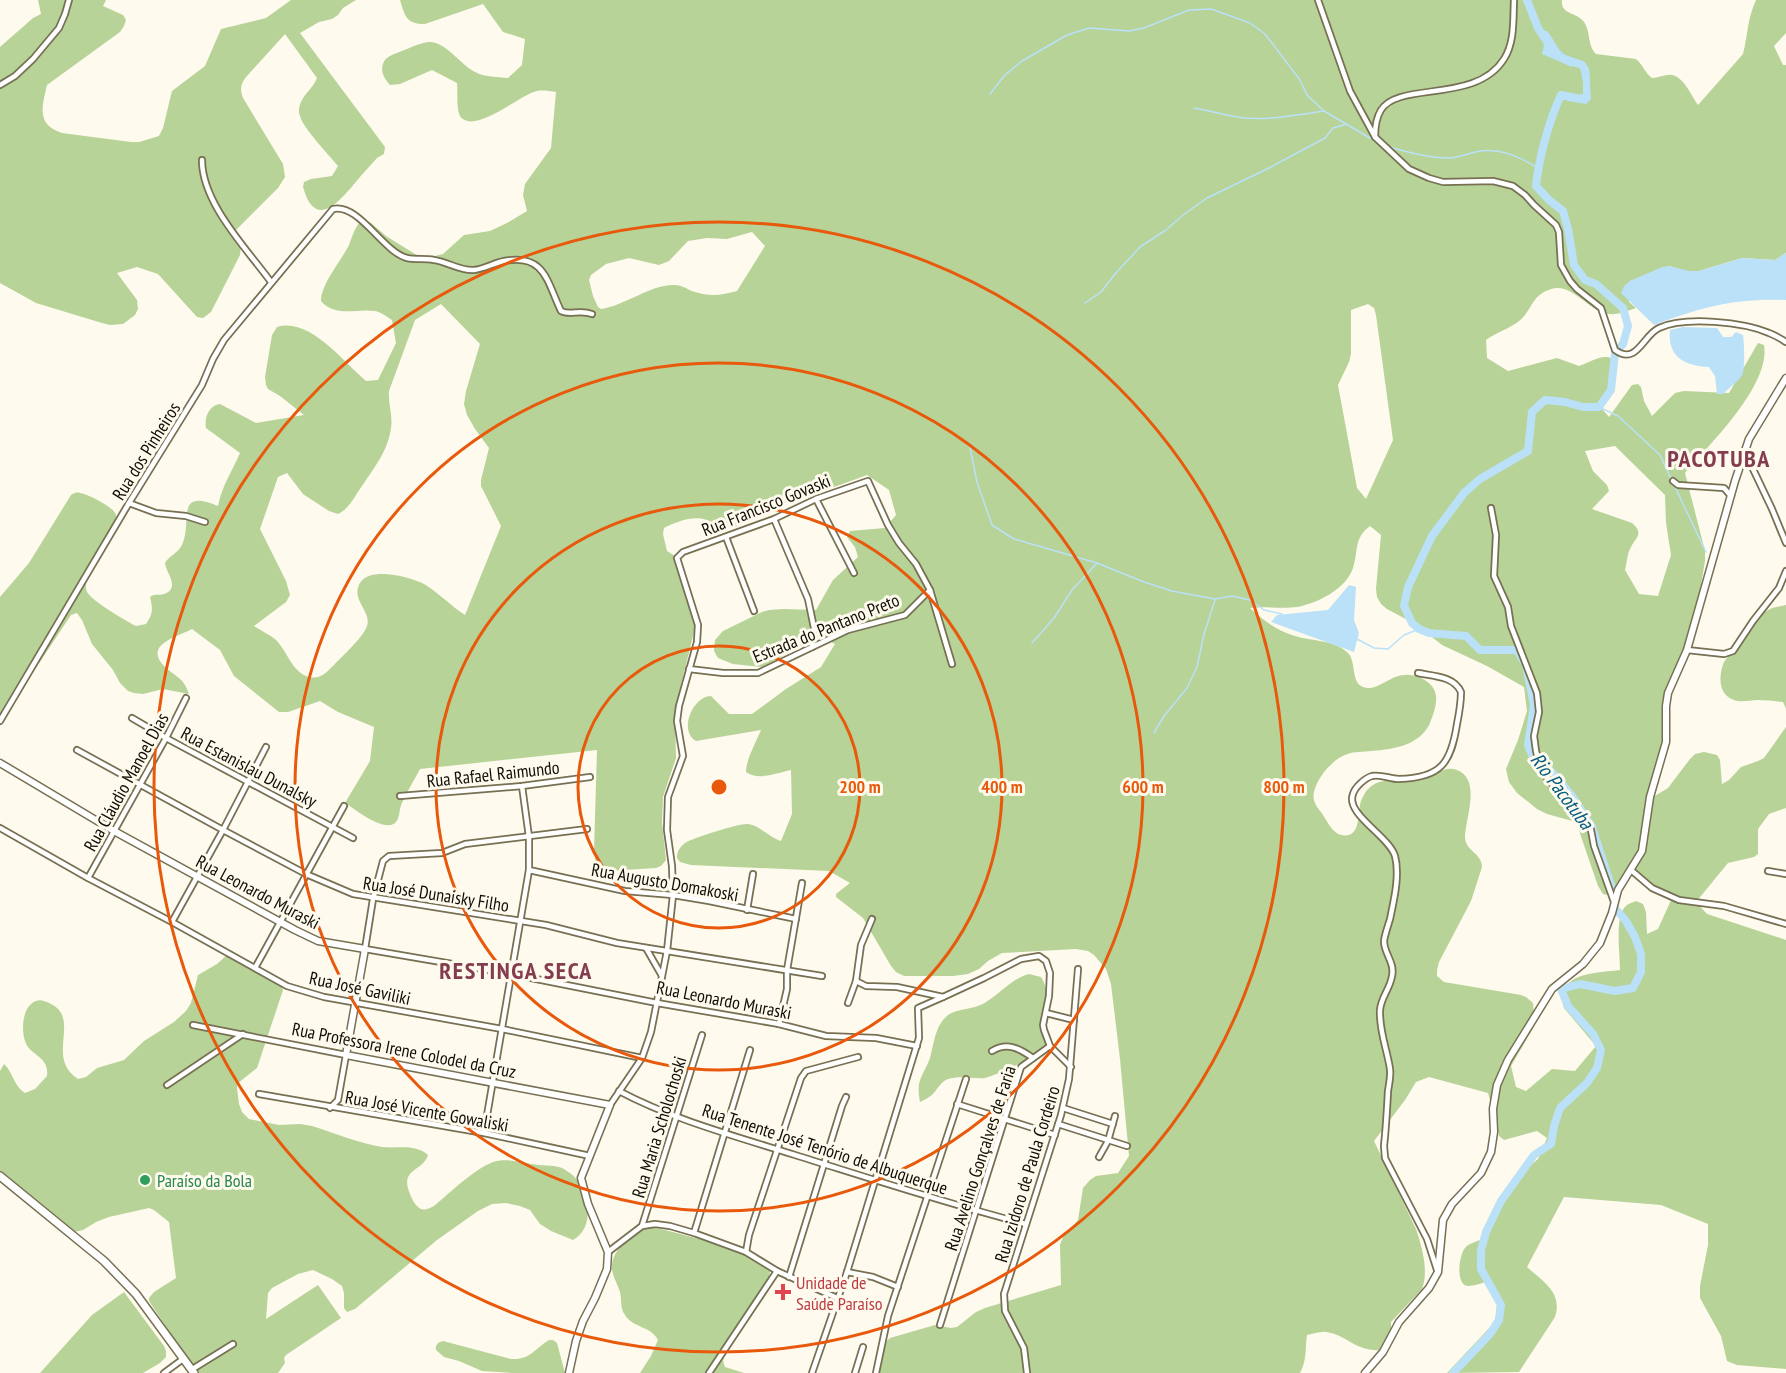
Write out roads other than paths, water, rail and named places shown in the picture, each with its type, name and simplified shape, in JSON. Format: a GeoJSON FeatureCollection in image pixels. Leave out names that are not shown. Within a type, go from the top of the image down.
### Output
{"type":"FeatureCollection","features":[{"type":"Feature","properties":{"kind":"main road"},"geometry":{"type":"LineString","coordinates":[[0,1176],[104,1261],[136,1294],[192,1371]]}},
{"type":"Feature","properties":{"kind":"street"},"geometry":{"type":"LineString","coordinates":[[0,85],[15,76],[33,59],[60,28],[69,0]]}},
{"type":"Feature","properties":{"kind":"street"},"geometry":{"type":"LineString","coordinates":[[1318,0],[1350,91],[1374,137],[1409,169],[1429,178],[1443,182],[1493,181],[1513,186],[1525,195],[1556,225],[1559,232],[1562,265],[1577,289],[1601,308],[1615,350],[1620,354],[1631,355],[1656,329],[1672,323],[1736,324],[1769,333],[1786,342]]}},
{"type":"Feature","properties":{"kind":"street"},"geometry":{"type":"LineString","coordinates":[[1374,137],[1376,122],[1381,110],[1392,99],[1468,85],[1491,75],[1505,58],[1513,33],[1514,0]]}},
{"type":"Feature","properties":{"kind":"street"},"geometry":{"type":"LineString","coordinates":[[202,160],[205,183],[218,209],[271,282]]}},
{"type":"Feature","properties":{"kind":"street","name":"Rua dos Pinheiros"},"geometry":{"type":"LineString","coordinates":[[0,722],[129,503],[202,385],[224,340],[333,209],[340,207],[349,211],[375,231],[394,252],[406,258],[433,259],[464,270],[476,270],[505,261],[526,259],[537,264],[542,270],[561,311],[565,314],[579,311],[592,314]]}},
{"type":"Feature","properties":{"kind":"street"},"geometry":{"type":"LineString","coordinates":[[1365,1373],[1383,1352],[1399,1322],[1429,1288],[1438,1272],[1443,1220],[1452,1204],[1481,1173],[1491,1152],[1494,1132],[1493,1108],[1497,1085],[1508,1060],[1552,989],[1583,964],[1600,943],[1618,890],[1642,851],[1650,797],[1664,753],[1668,693],[1687,650],[1749,439],[1786,378]]}},
{"type":"Feature","properties":{"kind":"street"},"geometry":{"type":"LineString","coordinates":[[1744,454],[1772,509],[1786,543]]}},
{"type":"Feature","properties":{"kind":"street","name":"Rua Francisco Govaski"},"geometry":{"type":"LineString","coordinates":[[689,669],[697,642],[698,625],[676,558],[683,552],[774,519],[816,499],[868,481],[888,525],[916,564],[930,590]]}},
{"type":"Feature","properties":{"kind":"street"},"geometry":{"type":"LineString","coordinates":[[1673,481],[1678,485],[1724,488],[1731,496]]}},
{"type":"Feature","properties":{"kind":"street"},"geometry":{"type":"LineString","coordinates":[[816,499],[854,573]]}},
{"type":"Feature","properties":{"kind":"street"},"geometry":{"type":"LineString","coordinates":[[129,503],[156,513],[186,516],[205,522]]}},
{"type":"Feature","properties":{"kind":"street"},"geometry":{"type":"LineString","coordinates":[[1491,508],[1496,535],[1494,576],[1508,607],[1515,635],[1538,693],[1539,712],[1534,736],[1540,767],[1591,830],[1594,846],[1614,904]]}},
{"type":"Feature","properties":{"kind":"street"},"geometry":{"type":"LineString","coordinates":[[774,519],[808,599],[814,628],[812,647]]}},
{"type":"Feature","properties":{"kind":"street"},"geometry":{"type":"LineString","coordinates":[[726,537],[754,611]]}},
{"type":"Feature","properties":{"kind":"street"},"geometry":{"type":"LineString","coordinates":[[1687,650],[1724,654],[1733,651],[1779,588],[1786,571]]}},
{"type":"Feature","properties":{"kind":"street"},"geometry":{"type":"LineString","coordinates":[[930,590],[952,664]]}},
{"type":"Feature","properties":{"kind":"street","name":"Estrada do Pantano Preto"},"geometry":{"type":"LineString","coordinates":[[689,669],[723,673],[758,673],[848,630],[905,615],[930,590]]}},
{"type":"Feature","properties":{"kind":"street"},"geometry":{"type":"LineString","coordinates":[[569,1373],[583,1321],[607,1269],[608,1251],[588,1204],[581,1178],[610,1105],[642,1058],[651,1032],[667,951],[673,895],[667,830],[668,797],[682,756],[677,721],[689,669]]}},
{"type":"Feature","properties":{"kind":"street"},"geometry":{"type":"LineString","coordinates":[[1418,673],[1443,677],[1453,682],[1461,692],[1455,738],[1447,762],[1436,771],[1420,776],[1397,779],[1371,776],[1358,786],[1352,795],[1352,803],[1359,815],[1388,843],[1395,855],[1393,906],[1384,941],[1393,965],[1392,976],[1383,994],[1380,1007],[1380,1027],[1390,1071],[1385,1158],[1427,1239],[1438,1272]]}},
{"type":"Feature","properties":{"kind":"street","name":"Rua Cláudio Manoel Dias"},"geometry":{"type":"LineString","coordinates":[[88,878],[186,698]]}},
{"type":"Feature","properties":{"kind":"street","name":"Rua Estanislau Dunalsky"},"geometry":{"type":"LineString","coordinates":[[132,718],[353,838]]}},
{"type":"Feature","properties":{"kind":"street"},"geometry":{"type":"LineString","coordinates":[[172,922],[266,747]]}},
{"type":"Feature","properties":{"kind":"street","name":"Rua José Dunaisky Filho"},"geometry":{"type":"LineString","coordinates":[[77,750],[306,874],[353,894],[546,925],[617,943],[822,976]]}},
{"type":"Feature","properties":{"kind":"street","name":"Rua Leonardo Muraski"},"geometry":{"type":"LineString","coordinates":[[0,763],[114,831],[318,941],[779,1024],[826,1036],[876,1038],[917,1046]]}},
{"type":"Feature","properties":{"kind":"street","name":"Rua Rafael Raimundo"},"geometry":{"type":"LineString","coordinates":[[400,796],[522,786],[590,777]]}},
{"type":"Feature","properties":{"kind":"street"},"geometry":{"type":"LineString","coordinates":[[483,1133],[529,870],[529,837],[522,786]]}},
{"type":"Feature","properties":{"kind":"street"},"geometry":{"type":"LineString","coordinates":[[255,968],[344,806]]}},
{"type":"Feature","properties":{"kind":"street","name":"Rua José Gaviliki"},"geometry":{"type":"LineString","coordinates":[[0,828],[287,986],[324,997],[502,1029],[642,1058]]}},
{"type":"Feature","properties":{"kind":"street"},"geometry":{"type":"LineString","coordinates":[[330,1107],[338,1100],[373,899],[383,861],[389,856],[442,853],[465,844],[587,829]]}},
{"type":"Feature","properties":{"kind":"street","name":"Rua Augusto Domakoski"},"geometry":{"type":"LineString","coordinates":[[529,870],[625,891],[673,895],[796,919]]}},
{"type":"Feature","properties":{"kind":"street"},"geometry":{"type":"LineString","coordinates":[[1631,870],[1652,888],[1679,900],[1724,906],[1786,924]]}},
{"type":"Feature","properties":{"kind":"street"},"geometry":{"type":"LineString","coordinates":[[1768,871],[1786,874]]}},
{"type":"Feature","properties":{"kind":"street"},"geometry":{"type":"LineString","coordinates":[[747,910],[753,874]]}},
{"type":"Feature","properties":{"kind":"street"},"geometry":{"type":"LineString","coordinates":[[779,1024],[787,988],[787,970],[802,883]]}},
{"type":"Feature","properties":{"kind":"street"},"geometry":{"type":"LineString","coordinates":[[848,1003],[856,981],[861,945],[872,919]]}},
{"type":"Feature","properties":{"kind":"street"},"geometry":{"type":"LineString","coordinates":[[646,948],[662,976]]}},
{"type":"Feature","properties":{"kind":"street"},"geometry":{"type":"LineString","coordinates":[[812,1373],[847,1272],[917,1046],[920,1026],[918,1008],[1021,959],[1039,956],[1046,961],[1050,973],[1043,1025],[1050,1046],[1071,1067]]}},
{"type":"Feature","properties":{"kind":"street","name":"Rua Izidoro de Paula Cordeiro"},"geometry":{"type":"LineString","coordinates":[[1027,1373],[1024,1348],[1005,1311],[1004,1294],[1063,1108],[1071,1067],[1078,969]]}},
{"type":"Feature","properties":{"kind":"street"},"geometry":{"type":"LineString","coordinates":[[856,981],[867,986],[897,987],[943,997]]}},
{"type":"Feature","properties":{"kind":"street"},"geometry":{"type":"LineString","coordinates":[[1046,1013],[1074,1020]]}},
{"type":"Feature","properties":{"kind":"street","name":"Rua Professora Irene Colodel da Cruz"},"geometry":{"type":"LineString","coordinates":[[193,1025],[610,1105]]}},
{"type":"Feature","properties":{"kind":"street"},"geometry":{"type":"LineString","coordinates":[[167,1085],[243,1034]]}},
{"type":"Feature","properties":{"kind":"street","name":"Rua Maria Scholochoski"},"geometry":{"type":"LineString","coordinates":[[642,1226],[702,1035]]}},
{"type":"Feature","properties":{"kind":"street","name":"Rua Avelino Gonçalves de Faria"},"geometry":{"type":"LineString","coordinates":[[940,1325],[1021,1066],[1050,1046]]}},
{"type":"Feature","properties":{"kind":"street"},"geometry":{"type":"LineString","coordinates":[[992,1051],[999,1047],[1014,1047],[1033,1058]]}},
{"type":"Feature","properties":{"kind":"street"},"geometry":{"type":"LineString","coordinates":[[694,1233],[750,1050]]}},
{"type":"Feature","properties":{"kind":"street"},"geometry":{"type":"LineString","coordinates":[[746,1252],[749,1235],[801,1078],[806,1071],[858,1057]]}},
{"type":"Feature","properties":{"kind":"street"},"geometry":{"type":"LineString","coordinates":[[876,1373],[888,1316],[966,1079]]}},
{"type":"Feature","properties":{"kind":"street","name":"Rua Tenente José Tenório de Albuquerque"},"geometry":{"type":"LineString","coordinates":[[620,1091],[678,1116],[777,1150],[926,1197],[1026,1224]]}},
{"type":"Feature","properties":{"kind":"street","name":"Rua José Vicente Gowaliski"},"geometry":{"type":"LineString","coordinates":[[259,1094],[483,1133],[591,1156]]}},
{"type":"Feature","properties":{"kind":"street"},"geometry":{"type":"LineString","coordinates":[[789,1277],[846,1097]]}},
{"type":"Feature","properties":{"kind":"street"},"geometry":{"type":"LineString","coordinates":[[957,1104],[1054,1135]]}},
{"type":"Feature","properties":{"kind":"street"},"geometry":{"type":"LineString","coordinates":[[1063,1108],[1113,1124]]}},
{"type":"Feature","properties":{"kind":"street"},"geometry":{"type":"LineString","coordinates":[[1099,1158],[1108,1141],[1115,1116]]}},
{"type":"Feature","properties":{"kind":"street"},"geometry":{"type":"LineString","coordinates":[[1058,1124],[1127,1146]]}},
{"type":"Feature","properties":{"kind":"street"},"geometry":{"type":"LineString","coordinates":[[608,1251],[642,1226],[655,1224],[670,1226],[746,1252],[777,1271],[837,1298]]}},
{"type":"Feature","properties":{"kind":"street"},"geometry":{"type":"LineString","coordinates":[[709,1373],[777,1271]]}},
{"type":"Feature","properties":{"kind":"street"},"geometry":{"type":"LineString","coordinates":[[847,1272],[873,1277],[898,1287]]}},
{"type":"Feature","properties":{"kind":"street"},"geometry":{"type":"LineString","coordinates":[[192,1371],[232,1344]]}},
{"type":"Feature","properties":{"kind":"street"},"geometry":{"type":"LineString","coordinates":[[855,1373],[863,1347]]}},
{"type":"Feature","properties":{"kind":"street"},"geometry":{"type":"LineString","coordinates":[[164,1373],[183,1359]]}},
{"type":"Feature","properties":{"kind":"water"},"geometry":{"type":"Polygon","coordinates":[[[1547,31],[1561,52],[1576,59],[1572,67],[1542,54],[1544,45],[1539,33],[1547,31]]]}},
{"type":"Feature","properties":{"kind":"water"},"geometry":{"type":"Polygon","coordinates":[[[1583,67],[1588,68],[1589,71],[1591,99],[1586,104],[1568,101],[1562,97],[1583,94],[1583,67]]]}},
{"type":"Feature","properties":{"kind":"water"},"geometry":{"type":"Polygon","coordinates":[[[1786,253],[1786,300],[1734,302],[1718,305],[1654,325],[1621,293],[1630,281],[1662,267],[1699,271],[1742,258],[1775,260],[1786,253]]]}},
{"type":"Feature","properties":{"kind":"water"},"geometry":{"type":"Polygon","coordinates":[[[1683,327],[1717,328],[1723,337],[1731,337],[1736,332],[1743,335],[1743,374],[1723,394],[1717,394],[1715,376],[1709,367],[1685,362],[1671,347],[1670,330],[1683,327]]]}},
{"type":"Feature","properties":{"kind":"water"},"geometry":{"type":"Polygon","coordinates":[[[1349,585],[1356,587],[1354,620],[1359,633],[1354,652],[1271,622],[1277,615],[1328,610],[1349,585]]]}},
{"type":"Feature","properties":{"kind":"waterway","name":"Rio Pacotuba"},"geometry":{"type":"LineString","coordinates":[[1527,0],[1538,28],[1546,40]]}},
{"type":"Feature","properties":{"kind":"waterway"},"geometry":{"type":"LineString","coordinates":[[990,94],[1004,76],[1022,61],[1067,35],[1089,28],[1129,31],[1144,28],[1189,10],[1211,9],[1250,23],[1265,34],[1300,80],[1307,95],[1324,111],[1380,144]]}},
{"type":"Feature","properties":{"kind":"waterway","name":"Rio Pacotuba"},"geometry":{"type":"LineString","coordinates":[[1565,59],[1582,65],[1586,78]]}},
{"type":"Feature","properties":{"kind":"waterway","name":"Rio Pacotuba"},"geometry":{"type":"LineString","coordinates":[[1453,1373],[1490,1334],[1499,1320],[1501,1305],[1481,1269],[1481,1250],[1486,1232],[1501,1201],[1534,1155],[1551,1144],[1560,1108],[1587,1083],[1597,1068],[1601,1050],[1593,1034],[1568,1006],[1561,989],[1580,984],[1615,991],[1633,988],[1641,972],[1641,954],[1626,921],[1615,908],[1611,886],[1592,827],[1558,779],[1548,768],[1534,760],[1528,745],[1534,705],[1526,665],[1517,650],[1480,650],[1466,636],[1429,633],[1412,623],[1404,606],[1408,587],[1432,536],[1464,493],[1480,479],[1528,451],[1532,412],[1545,400],[1583,407],[1599,407],[1611,390],[1615,353],[1623,344],[1628,326],[1623,308],[1596,284],[1585,280],[1574,265],[1563,211],[1536,186],[1545,139],[1561,95],[1576,98]]}},
{"type":"Feature","properties":{"kind":"waterway"},"geometry":{"type":"LineString","coordinates":[[1194,108],[1255,118],[1284,117],[1324,111]]}},
{"type":"Feature","properties":{"kind":"waterway"},"geometry":{"type":"LineString","coordinates":[[1085,303],[1101,292],[1140,247],[1207,198],[1325,138],[1333,128],[1347,124]]}},
{"type":"Feature","properties":{"kind":"waterway"},"geometry":{"type":"LineString","coordinates":[[1387,146],[1440,158],[1484,151],[1500,152],[1516,156],[1538,168]]}},
{"type":"Feature","properties":{"kind":"waterway"},"geometry":{"type":"LineString","coordinates":[[1599,407],[1618,416],[1660,455],[1672,481]]}},
{"type":"Feature","properties":{"kind":"waterway"},"geometry":{"type":"LineString","coordinates":[[970,448],[977,482],[992,525],[1014,539],[1097,563],[1172,591],[1215,599],[1232,596],[1250,600],[1264,610],[1282,614]]}},
{"type":"Feature","properties":{"kind":"waterway"},"geometry":{"type":"LineString","coordinates":[[1674,485],[1706,552]]}},
{"type":"Feature","properties":{"kind":"waterway"},"geometry":{"type":"LineString","coordinates":[[1032,643],[1054,618],[1072,590],[1097,563]]}},
{"type":"Feature","properties":{"kind":"waterway"},"geometry":{"type":"LineString","coordinates":[[1154,733],[1164,716],[1187,688],[1197,667],[1204,634],[1215,600]]}},
{"type":"Feature","properties":{"kind":"waterway"},"geometry":{"type":"LineString","coordinates":[[1355,638],[1374,648],[1388,649],[1404,635],[1419,629]]}},
{"type":"Feature","properties":{"kind":"place","name":"Paraíso da Bola"},"geometry":{"type":"Point","coordinates":[145,1180]}},
{"type":"Feature","properties":{"kind":"place","name":"Unidade de Saúde Paraíso"},"geometry":{"type":"Point","coordinates":[783,1292]}},
{"type":"Feature","properties":{"kind":"district","name":"PACOTUBA"},"geometry":{"type":"Point","coordinates":[1719,458]}},
{"type":"Feature","properties":{"kind":"district","name":"RESTINGA SECA"},"geometry":{"type":"Point","coordinates":[516,970]}}]}
